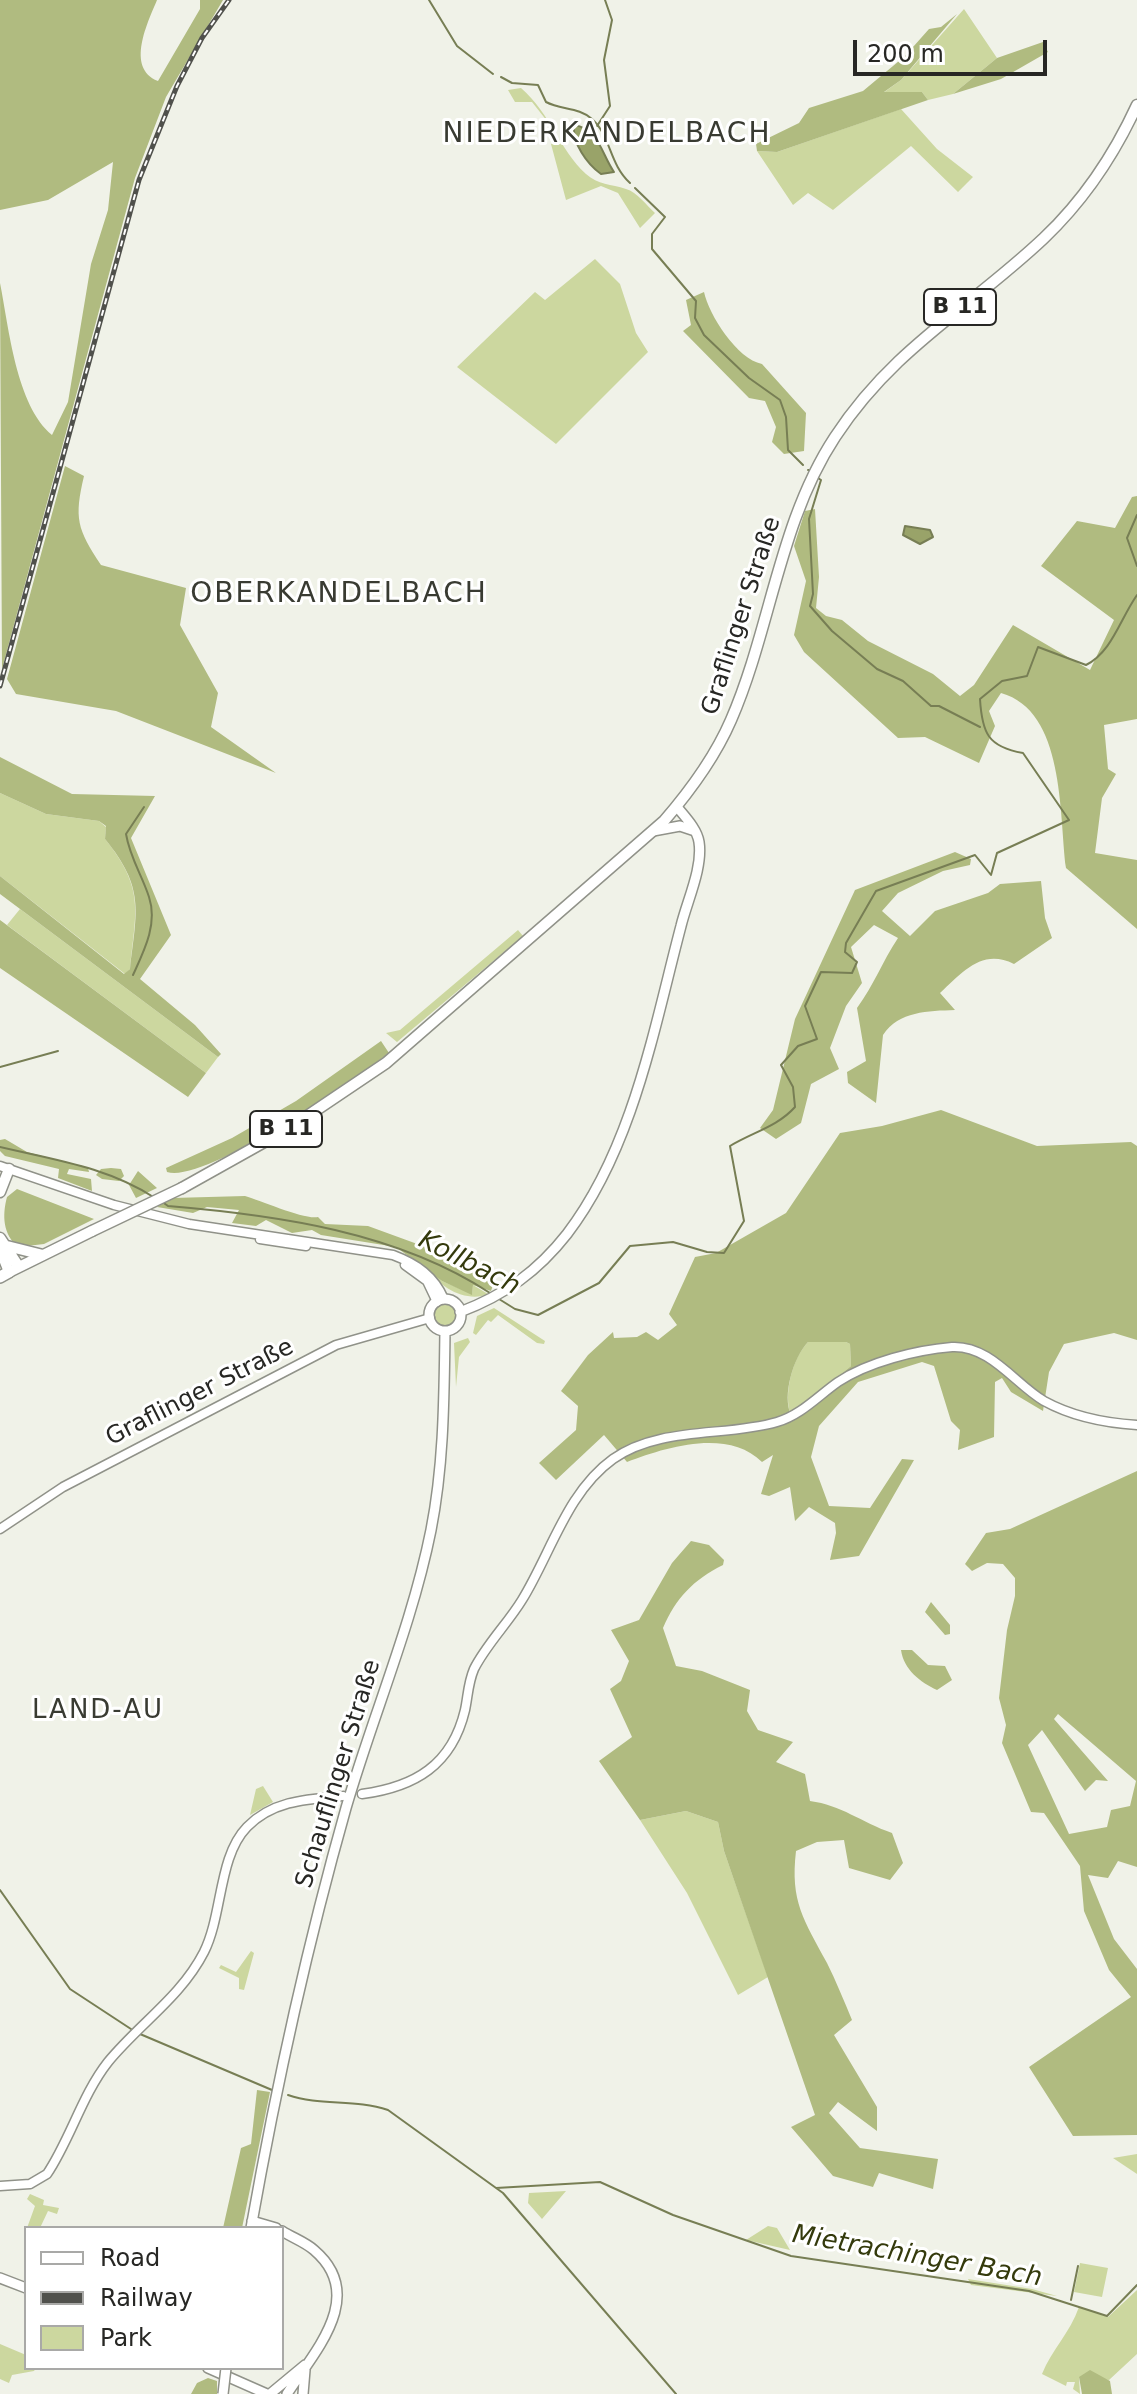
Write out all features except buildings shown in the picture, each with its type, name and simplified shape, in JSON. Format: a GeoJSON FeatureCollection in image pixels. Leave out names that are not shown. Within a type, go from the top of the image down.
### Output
{"type":"FeatureCollection","features":[{"type":"Feature","properties":{"kind":"main road","name":"Graflinger Straße"},"geometry":{"type":"LineString","coordinates":[[677,807],[731,720],[798,511],[834,438],[889,367],[1009,269],[1072,209],[1104,167],[1137,105]]}},
{"type":"Feature","properties":{"kind":"main road","name":"B 11"},"geometry":{"type":"LineString","coordinates":[[9,1272],[182,1188],[291,1127],[386,1063],[409,1046],[677,807]]}},
{"type":"Feature","properties":{"kind":"main road"},"geometry":{"type":"LineString","coordinates":[[460,1312],[491,1300],[527,1277],[568,1232],[588,1201],[620,1134],[700,852],[695,831],[677,807]]}},
{"type":"Feature","properties":{"kind":"main road"},"geometry":{"type":"LineString","coordinates":[[653,831],[680,826],[695,831]]}},
{"type":"Feature","properties":{"kind":"main road"},"geometry":{"type":"LineString","coordinates":[[0,1192],[5,1168]]}},
{"type":"Feature","properties":{"kind":"main road"},"geometry":{"type":"LineString","coordinates":[[9,1272],[2,1244],[43,1255]]}},
{"type":"Feature","properties":{"kind":"main road"},"geometry":{"type":"LineString","coordinates":[[440,1301],[454,1303],[460,1312],[458,1324],[445,1331],[435,1327],[430,1318],[431,1308],[440,1301]]}},
{"type":"Feature","properties":{"kind":"main road","name":"Schauflinger Straße"},"geometry":{"type":"LineString","coordinates":[[252,2224],[315,1926],[347,1807],[414,1597],[430,1533],[443,1439],[445,1331]]}},
{"type":"Feature","properties":{"kind":"main road"},"geometry":{"type":"LineString","coordinates":[[285,2234],[323,2259],[338,2292],[337,2312],[330,2330],[287,2394]]}},
{"type":"Feature","properties":{"kind":"main road"},"geometry":{"type":"LineString","coordinates":[[0,2278],[24,2287]]}},
{"type":"Feature","properties":{"kind":"main road"},"geometry":{"type":"LineString","coordinates":[[213,2370],[268,2394],[308,2363]]}},
{"type":"Feature","properties":{"kind":"main road"},"geometry":{"type":"LineString","coordinates":[[303,2394],[302,2379],[308,2363]]}},
{"type":"Feature","properties":{"kind":"main road"},"geometry":{"type":"LineString","coordinates":[[223,2394],[226,2370]]}},
{"type":"Feature","properties":{"kind":"street"},"geometry":{"type":"LineString","coordinates":[[5,1168],[114,1205],[252,1235],[393,1255],[422,1269],[440,1288],[440,1301]]}},
{"type":"Feature","properties":{"kind":"street","name":"Graflinger Straße"},"geometry":{"type":"LineString","coordinates":[[0,1529],[63,1487],[336,1345],[430,1318]]}},
{"type":"Feature","properties":{"kind":"street"},"geometry":{"type":"LineString","coordinates":[[362,1794],[410,1784],[432,1770],[447,1754],[457,1738],[475,1667],[547,1560],[576,1499],[613,1459],[631,1449],[685,1433],[774,1423],[794,1415],[839,1381],[863,1369],[953,1347],[981,1353],[1054,1406],[1088,1419],[1137,1425]]}},
{"type":"Feature","properties":{"kind":"street"},"geometry":{"type":"LineString","coordinates":[[0,2186],[30,2184],[47,2174],[103,2069],[182,1985],[203,1952],[218,1915],[231,1852],[246,1828],[261,1815],[284,1804],[343,1796]]}},
{"type":"Feature","properties":{"kind":"green space"},"geometry":{"type":"Polygon","coordinates":[[[964,9],[997,58],[953,94],[928,100],[922,92],[883,93],[901,80],[964,9]]]}},
{"type":"Feature","properties":{"kind":"green space","name":"NIEDERKANDELBACH"},"geometry":{"type":"Polygon","coordinates":[[[521,88],[540,109],[586,174],[600,182],[630,191],[655,213],[640,228],[618,193],[601,186],[566,200],[551,144],[557,142],[547,121],[532,102],[515,102],[508,90],[521,88]]]}},
{"type":"Feature","properties":{"kind":"green space"},"geometry":{"type":"Polygon","coordinates":[[[901,109],[937,149],[973,177],[958,192],[911,146],[833,210],[808,193],[793,205],[757,151],[777,152],[901,109]]]}},
{"type":"Feature","properties":{"kind":"green space"},"geometry":{"type":"Polygon","coordinates":[[[595,259],[620,284],[636,333],[648,352],[556,444],[457,367],[535,292],[545,300],[595,259]]]}},
{"type":"Feature","properties":{"kind":"green space"},"geometry":{"type":"Polygon","coordinates":[[[0,793],[46,814],[99,821],[106,827],[105,839],[127,872],[135,901],[130,969],[125,974],[0,876],[0,793]]]}},
{"type":"Feature","properties":{"kind":"green space"},"geometry":{"type":"Polygon","coordinates":[[[20,909],[218,1057],[206,1073],[7,925],[20,909]]]}},
{"type":"Feature","properties":{"kind":"green space"},"geometry":{"type":"Polygon","coordinates":[[[518,930],[523,936],[397,1042],[386,1033],[400,1030],[518,930]]]}},
{"type":"Feature","properties":{"kind":"green space"},"geometry":{"type":"Polygon","coordinates":[[[430,1269],[442,1281],[472,1294],[473,1285],[488,1294],[472,1297],[454,1292],[440,1282],[430,1269]]]}},
{"type":"Feature","properties":{"kind":"green space"},"geometry":{"type":"Polygon","coordinates":[[[446,1302],[454,1306],[458,1314],[454,1322],[446,1326],[438,1322],[434,1314],[438,1306],[446,1302]]]}},
{"type":"Feature","properties":{"kind":"green space"},"geometry":{"type":"Polygon","coordinates":[[[494,1308],[545,1341],[544,1344],[537,1343],[498,1315],[491,1322],[488,1320],[476,1335],[473,1333],[477,1316],[494,1308]]]}},
{"type":"Feature","properties":{"kind":"green space"},"geometry":{"type":"Polygon","coordinates":[[[468,1338],[470,1342],[459,1357],[456,1387],[454,1343],[468,1338]]]}},
{"type":"Feature","properties":{"kind":"green space"},"geometry":{"type":"Polygon","coordinates":[[[808,1342],[850,1344],[851,1366],[791,1416],[788,1398],[790,1378],[797,1358],[808,1342]]]}},
{"type":"Feature","properties":{"kind":"green space"},"geometry":{"type":"Polygon","coordinates":[[[263,1786],[273,1802],[250,1815],[256,1789],[263,1786]]]}},
{"type":"Feature","properties":{"kind":"green space"},"geometry":{"type":"Polygon","coordinates":[[[686,1811],[718,1822],[724,1851],[768,1977],[738,1995],[687,1893],[640,1820],[686,1811]]]}},
{"type":"Feature","properties":{"kind":"green space"},"geometry":{"type":"Polygon","coordinates":[[[251,1951],[254,1953],[244,1990],[239,1989],[239,1978],[219,1968],[221,1965],[236,1972],[251,1951]]]}},
{"type":"Feature","properties":{"kind":"green space"},"geometry":{"type":"Polygon","coordinates":[[[1137,2154],[1137,2174],[1113,2158],[1137,2154]]]}},
{"type":"Feature","properties":{"kind":"green space"},"geometry":{"type":"Polygon","coordinates":[[[566,2191],[542,2219],[528,2203],[529,2193],[566,2191]]]}},
{"type":"Feature","properties":{"kind":"green space"},"geometry":{"type":"Polygon","coordinates":[[[30,2194],[44,2200],[43,2205],[59,2208],[57,2214],[48,2211],[41,2226],[28,2226],[35,2206],[27,2199],[30,2194]]]}},
{"type":"Feature","properties":{"kind":"green space"},"geometry":{"type":"Polygon","coordinates":[[[768,2226],[777,2228],[790,2250],[746,2240],[768,2226]]]}},
{"type":"Feature","properties":{"kind":"green space"},"geometry":{"type":"Polygon","coordinates":[[[1080,2263],[1108,2268],[1102,2297],[1074,2292],[1080,2263]]]}},
{"type":"Feature","properties":{"kind":"green space"},"geometry":{"type":"Polygon","coordinates":[[[968,2279],[1032,2289],[1057,2296],[971,2285],[968,2279]]]}},
{"type":"Feature","properties":{"kind":"green space"},"geometry":{"type":"Polygon","coordinates":[[[1137,2290],[1137,2354],[1109,2380],[1079,2377],[1080,2394],[1073,2389],[1075,2382],[1067,2382],[1066,2386],[1042,2374],[1079,2307],[1108,2317],[1137,2290]]]}},
{"type":"Feature","properties":{"kind":"green space"},"geometry":{"type":"Polygon","coordinates":[[[0,2344],[24,2354],[24,2370],[35,2370],[12,2375],[9,2383],[0,2379],[0,2344]]]}},
{"type":"Feature","properties":{"kind":"shaded area"},"geometry":{"type":"Polygon","coordinates":[[[0,0],[157,0],[145,32],[141,55],[148,75],[158,81],[200,9],[200,0],[223,0],[166,97],[135,178],[2,669],[0,283],[22,386],[40,422],[52,435],[68,402],[91,264],[108,210],[113,162],[48,200],[0,210],[0,0]]]}},
{"type":"Feature","properties":{"kind":"shaded area"},"geometry":{"type":"Polygon","coordinates":[[[957,14],[901,80],[884,92],[922,92],[928,100],[777,152],[757,151],[756,144],[799,123],[809,108],[863,91],[905,56],[929,29],[941,27],[957,14]]]}},
{"type":"Feature","properties":{"kind":"shaded area"},"geometry":{"type":"Polygon","coordinates":[[[1043,42],[1048,52],[1001,79],[953,94],[997,58],[1043,42]]]}},
{"type":"Feature","properties":{"kind":"shaded area"},"geometry":{"type":"Polygon","coordinates":[[[574,125],[589,131],[614,172],[601,174],[591,165],[578,146],[574,125]]]}},
{"type":"Feature","properties":{"kind":"shaded area"},"geometry":{"type":"Polygon","coordinates":[[[704,292],[718,324],[734,345],[762,364],[806,413],[804,451],[784,454],[772,442],[776,427],[765,401],[749,398],[683,331],[691,325],[686,300],[704,292]]]}},
{"type":"Feature","properties":{"kind":"shaded area"},"geometry":{"type":"Polygon","coordinates":[[[65,466],[84,476],[79,503],[80,523],[101,565],[186,588],[180,625],[218,693],[211,727],[276,773],[116,711],[16,694],[7,679],[65,466]]]}},
{"type":"Feature","properties":{"kind":"shaded area"},"geometry":{"type":"Polygon","coordinates":[[[1137,496],[1137,719],[1104,725],[1108,769],[1116,774],[1102,798],[1095,853],[1137,860],[1137,929],[1066,868],[1055,767],[1048,742],[1037,720],[1022,703],[1001,693],[989,711],[995,726],[979,763],[925,737],[898,738],[804,652],[794,635],[806,581],[794,546],[805,511],[815,509],[819,577],[816,608],[826,616],[842,620],[868,641],[933,674],[960,696],[974,685],[1013,625],[1090,670],[1114,620],[1041,566],[1077,521],[1115,528],[1132,497],[1137,496]]]}},
{"type":"Feature","properties":{"kind":"shaded area"},"geometry":{"type":"Polygon","coordinates":[[[905,526],[930,530],[933,537],[920,544],[903,535],[905,526]]]}},
{"type":"Feature","properties":{"kind":"shaded area"},"geometry":{"type":"Polygon","coordinates":[[[0,757],[72,794],[155,796],[131,838],[171,935],[140,979],[195,1025],[221,1054],[218,1057],[0,894],[0,876],[124,974],[130,969],[135,900],[127,872],[105,839],[106,826],[99,821],[46,814],[0,793],[0,757]]]}},
{"type":"Feature","properties":{"kind":"shaded area"},"geometry":{"type":"Polygon","coordinates":[[[955,852],[971,859],[970,865],[943,871],[898,893],[882,911],[910,936],[935,911],[988,893],[1000,884],[1041,881],[1045,918],[1052,938],[1014,964],[992,959],[965,970],[940,993],[955,1010],[915,1014],[890,1027],[883,1035],[876,1103],[848,1083],[847,1072],[866,1061],[857,1008],[898,938],[874,925],[851,947],[862,983],[846,1006],[830,1048],[839,1069],[811,1084],[801,1123],[776,1139],[760,1128],[773,1110],[795,1019],[855,890],[955,852]]]}},
{"type":"Feature","properties":{"kind":"shaded area"},"geometry":{"type":"Polygon","coordinates":[[[0,920],[206,1073],[188,1097],[0,968],[0,920]]]}},
{"type":"Feature","properties":{"kind":"shaded area"},"geometry":{"type":"Polygon","coordinates":[[[381,1041],[389,1053],[280,1127],[213,1162],[186,1171],[167,1172],[166,1168],[232,1138],[296,1101],[381,1041]]]}},
{"type":"Feature","properties":{"kind":"shaded area"},"geometry":{"type":"Polygon","coordinates":[[[941,1110],[1037,1146],[1131,1142],[1137,1146],[1137,1340],[1114,1333],[1064,1344],[1049,1372],[1043,1411],[1011,1392],[1002,1378],[995,1382],[994,1437],[958,1450],[960,1430],[951,1421],[934,1366],[922,1362],[858,1382],[819,1426],[811,1457],[829,1506],[870,1508],[902,1459],[914,1460],[859,1556],[830,1560],[835,1523],[809,1507],[795,1521],[790,1487],[769,1496],[761,1494],[773,1455],[762,1462],[748,1452],[715,1443],[678,1446],[627,1462],[604,1435],[556,1480],[539,1463],[576,1430],[578,1406],[561,1391],[588,1355],[613,1332],[614,1338],[637,1337],[646,1332],[658,1340],[677,1325],[669,1314],[695,1257],[716,1253],[786,1213],[840,1133],[882,1126],[941,1110]],[[808,1342],[794,1367],[788,1388],[791,1415],[851,1366],[850,1344],[808,1342]]]}},
{"type":"Feature","properties":{"kind":"shaded area"},"geometry":{"type":"Polygon","coordinates":[[[5,1139],[27,1152],[88,1168],[89,1172],[69,1169],[67,1174],[91,1179],[92,1191],[58,1178],[59,1169],[5,1156],[0,1151],[0,1140],[5,1139]]]}},
{"type":"Feature","properties":{"kind":"shaded area"},"geometry":{"type":"Polygon","coordinates":[[[101,1169],[121,1169],[124,1176],[119,1181],[96,1175],[101,1169]]]}},
{"type":"Feature","properties":{"kind":"shaded area"},"geometry":{"type":"Polygon","coordinates":[[[138,1171],[157,1188],[136,1198],[129,1185],[138,1171]]]}},
{"type":"Feature","properties":{"kind":"shaded area"},"geometry":{"type":"Polygon","coordinates":[[[17,1189],[94,1219],[44,1244],[18,1247],[9,1236],[4,1218],[7,1197],[17,1189]]]}},
{"type":"Feature","properties":{"kind":"shaded area"},"geometry":{"type":"Polygon","coordinates":[[[245,1196],[294,1213],[318,1217],[325,1224],[368,1226],[431,1249],[466,1265],[493,1285],[491,1291],[473,1285],[472,1295],[442,1281],[396,1247],[321,1235],[312,1230],[292,1233],[266,1220],[256,1226],[232,1223],[239,1210],[207,1207],[193,1213],[157,1207],[172,1198],[245,1196]]]}},
{"type":"Feature","properties":{"kind":"shaded area"},"geometry":{"type":"Polygon","coordinates":[[[1137,1471],[1137,1867],[1118,1861],[1108,1878],[1088,1875],[1114,1939],[1137,1969],[1137,2135],[1073,2136],[1029,2067],[1131,1997],[1109,1970],[1084,1911],[1080,1866],[1044,1813],[1031,1812],[1002,1743],[1006,1725],[999,1698],[1015,1578],[1003,1564],[987,1563],[972,1571],[965,1564],[986,1533],[1010,1529],[1137,1471]],[[1058,1714],[1054,1719],[1108,1781],[1096,1780],[1085,1791],[1042,1730],[1028,1745],[1069,1834],[1107,1827],[1111,1810],[1130,1806],[1136,1781],[1058,1714]]]}},
{"type":"Feature","properties":{"kind":"shaded area"},"geometry":{"type":"Polygon","coordinates":[[[691,1541],[709,1545],[724,1560],[723,1565],[687,1591],[663,1628],[676,1666],[702,1671],[750,1690],[747,1711],[758,1730],[793,1742],[776,1762],[805,1774],[810,1801],[841,1810],[892,1833],[903,1863],[890,1880],[849,1868],[844,1840],[817,1842],[796,1851],[795,1884],[806,1922],[852,2020],[834,2035],[877,2107],[877,2131],[838,2102],[829,2113],[860,2148],[938,2159],[933,2189],[879,2173],[873,2187],[833,2176],[791,2127],[815,2115],[724,1851],[718,1822],[686,1811],[640,1820],[599,1761],[632,1737],[610,1689],[621,1681],[629,1661],[611,1630],[639,1620],[672,1563],[691,1541]]]}},
{"type":"Feature","properties":{"kind":"shaded area"},"geometry":{"type":"Polygon","coordinates":[[[931,1602],[950,1625],[950,1634],[945,1635],[925,1612],[931,1602]]]}},
{"type":"Feature","properties":{"kind":"shaded area"},"geometry":{"type":"Polygon","coordinates":[[[901,1650],[912,1650],[928,1665],[945,1666],[952,1680],[937,1690],[931,1687],[909,1669],[901,1650]]]}},
{"type":"Feature","properties":{"kind":"shaded area"},"geometry":{"type":"Polygon","coordinates":[[[257,2090],[270,2092],[242,2226],[223,2226],[241,2148],[251,2144],[257,2090]]]}},
{"type":"Feature","properties":{"kind":"shaded area"},"geometry":{"type":"Polygon","coordinates":[[[1090,2370],[1110,2381],[1112,2394],[1082,2394],[1079,2377],[1090,2370]]]}},
{"type":"Feature","properties":{"kind":"shaded area"},"geometry":{"type":"Polygon","coordinates":[[[208,2378],[217,2381],[217,2394],[191,2394],[197,2383],[208,2378]]]}},
{"type":"Feature","properties":{"kind":"waterway"},"geometry":{"type":"LineString","coordinates":[[429,0],[457,46],[493,74]]}},
{"type":"Feature","properties":{"kind":"waterway"},"geometry":{"type":"LineString","coordinates":[[597,126],[610,106],[604,60],[612,20],[605,0]]}},
{"type":"Feature","properties":{"kind":"waterway"},"geometry":{"type":"LineString","coordinates":[[501,77],[512,83],[538,85],[546,102],[581,112],[592,119],[630,183]]}},
{"type":"Feature","properties":{"kind":"waterway"},"geometry":{"type":"LineString","coordinates":[[635,188],[665,217],[652,234],[652,249],[696,301],[695,318],[704,335],[749,378],[780,400],[786,417],[788,450],[803,465]]}},
{"type":"Feature","properties":{"kind":"waterway"},"geometry":{"type":"LineString","coordinates":[[818,478],[821,480],[809,519],[813,594],[810,606],[832,631],[877,669],[903,681],[931,706],[939,706],[980,727]]}},
{"type":"Feature","properties":{"kind":"waterway","name":"Kollbach"},"geometry":{"type":"LineString","coordinates":[[1137,515],[1127,538],[1137,566]]}},
{"type":"Feature","properties":{"kind":"waterway","name":"Kollbach"},"geometry":{"type":"LineString","coordinates":[[499,1299],[515,1309],[538,1315],[599,1283],[630,1246],[673,1242],[707,1252],[724,1253],[744,1221],[730,1146],[773,1124],[795,1107],[793,1087],[781,1065],[798,1046],[817,1039],[805,1006],[821,972],[852,973],[857,962],[845,952],[846,943],[876,891],[975,855],[991,875],[997,853],[1069,820],[1023,753],[1002,747],[989,736],[980,699],[1002,681],[1027,676],[1038,647],[1086,665],[1103,652],[1137,595]]}},
{"type":"Feature","properties":{"kind":"waterway"},"geometry":{"type":"LineString","coordinates":[[133,975],[148,937],[152,917],[146,889],[126,834],[144,807]]}},
{"type":"Feature","properties":{"kind":"waterway"},"geometry":{"type":"LineString","coordinates":[[0,1067],[58,1051]]}},
{"type":"Feature","properties":{"kind":"waterway","name":"Kollbach"},"geometry":{"type":"LineString","coordinates":[[0,1147],[99,1172],[155,1198]]}},
{"type":"Feature","properties":{"kind":"waterway","name":"Kollbach"},"geometry":{"type":"LineString","coordinates":[[161,1201],[168,1206],[293,1221],[376,1241],[454,1272],[490,1293]]}},
{"type":"Feature","properties":{"kind":"waterway"},"geometry":{"type":"LineString","coordinates":[[0,1890],[70,1989],[134,2031]]}},
{"type":"Feature","properties":{"kind":"waterway"},"geometry":{"type":"LineString","coordinates":[[140,2034],[272,2090]]}},
{"type":"Feature","properties":{"kind":"waterway"},"geometry":{"type":"LineString","coordinates":[[288,2095],[388,2110],[503,2193],[676,2394]]}},
{"type":"Feature","properties":{"kind":"waterway","name":"Mietrachinger Bach"},"geometry":{"type":"LineString","coordinates":[[496,2188],[600,2182],[673,2215],[791,2256],[1029,2291],[1107,2316],[1137,2285]]}},
{"type":"Feature","properties":{"kind":"waterway"},"geometry":{"type":"LineString","coordinates":[[1071,2300],[1078,2266]]}},
{"type":"Feature","properties":{"kind":"railway"},"geometry":{"type":"LineString","coordinates":[[0,686],[139,180],[177,86],[202,38],[229,0]]}},
{"type":"Feature","properties":{"kind":"district","name":"NIEDERKANDELBACH"},"geometry":{"type":"Point","coordinates":[607,135]}},
{"type":"Feature","properties":{"kind":"district","name":"OBERKANDELBACH"},"geometry":{"type":"Point","coordinates":[339,595]}},
{"type":"Feature","properties":{"kind":"district","name":"LAND-AU"},"geometry":{"type":"Point","coordinates":[98,1711]}}]}
